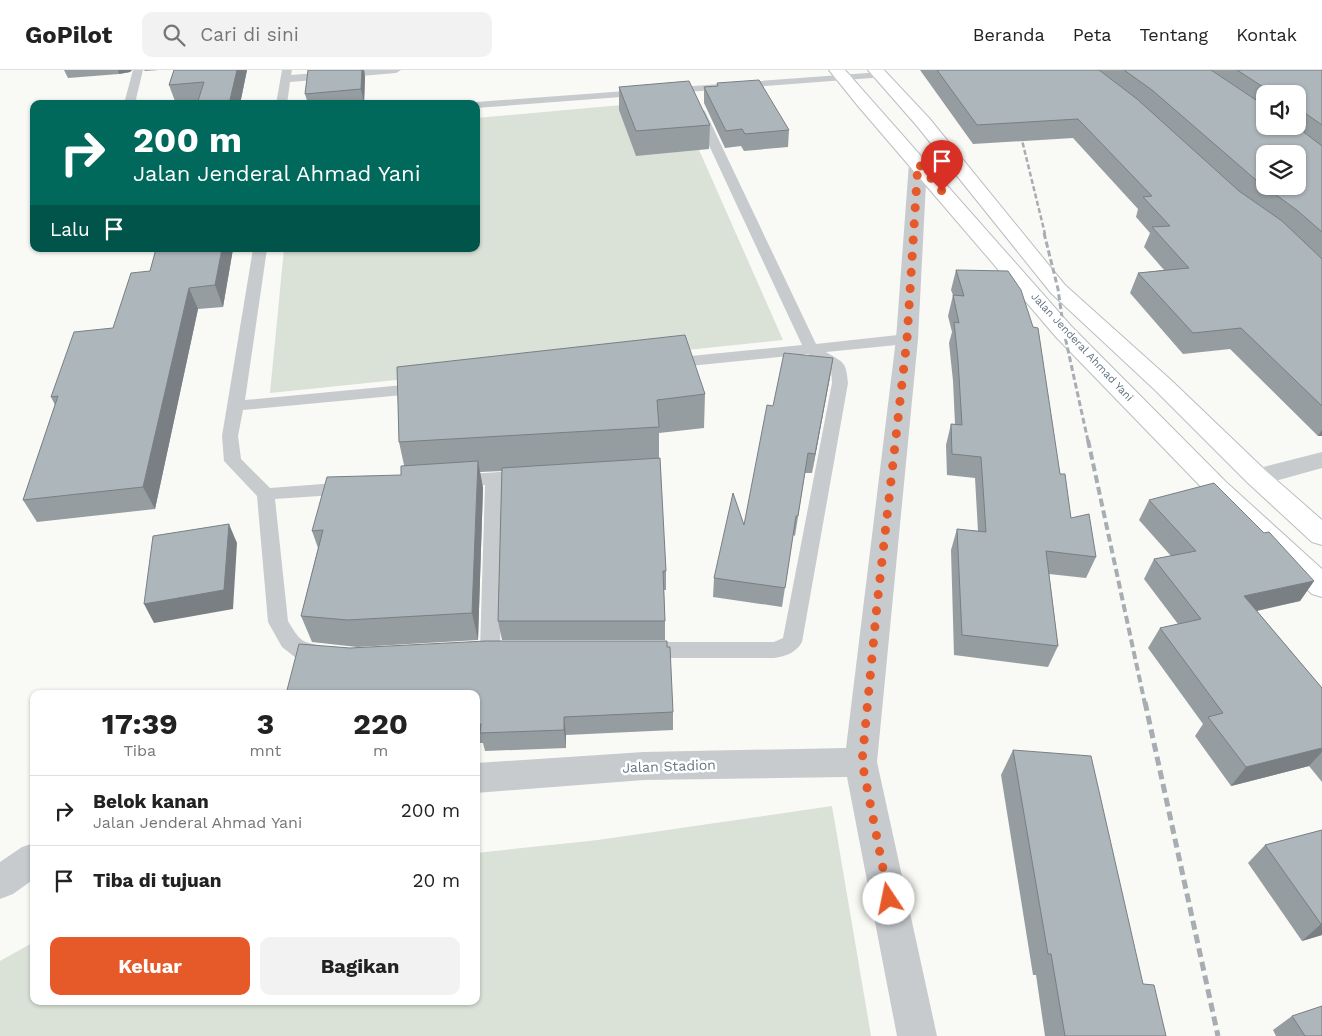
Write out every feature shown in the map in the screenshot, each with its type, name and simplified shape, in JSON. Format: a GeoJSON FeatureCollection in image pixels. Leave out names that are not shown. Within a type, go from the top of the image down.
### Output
{"type":"FeatureCollection","features":[{"type":"Feature","properties":{"kind":"main road","name":"Jalan Jenderal Ahmad Yani"},"geometry":{"type":"LineString","coordinates":[[878,73],[923,122],[1051,281],[1257,478],[1322,536]]}},
{"type":"Feature","properties":{"kind":"main road","name":"Jalan Jenderal Ahmad Yani"},"geometry":{"type":"LineString","coordinates":[[840,74],[1064,332],[1217,488],[1322,586]]}},
{"type":"Feature","properties":{"kind":"street"},"geometry":{"type":"LineString","coordinates":[[917,1036],[862,762],[877,605],[907,339],[918,163]]}},
{"type":"Feature","properties":{"kind":"street"},"geometry":{"type":"LineString","coordinates":[[1257,478],[1322,460]]}},
{"type":"Feature","properties":{"kind":"street","name":"Jalan Stadion"},"geometry":{"type":"LineString","coordinates":[[480,778],[644,766],[862,762]]}},
{"type":"Feature","properties":{"kind":"street"},"geometry":{"type":"LineString","coordinates":[[0,882],[30,862]]}},
{"type":"Feature","properties":{"kind":"lane"},"geometry":{"type":"LineString","coordinates":[[130,100],[138,70]]}},
{"type":"Feature","properties":{"kind":"lane"},"geometry":{"type":"LineString","coordinates":[[283,100],[286,74],[396,70]]}},
{"type":"Feature","properties":{"kind":"lane"},"geometry":{"type":"LineString","coordinates":[[480,105],[689,89],[840,74],[878,73]]}},
{"type":"Feature","properties":{"kind":"lane"},"geometry":{"type":"LineString","coordinates":[[627,650],[774,650],[784,648],[792,642],[840,383],[839,367],[811,349],[689,89]]}},
{"type":"Feature","properties":{"kind":"lane"},"geometry":{"type":"LineString","coordinates":[[260,252],[230,436],[233,461],[266,494],[278,622],[289,641],[303,652],[339,655]]}},
{"type":"Feature","properties":{"kind":"lane"},"geometry":{"type":"LineString","coordinates":[[653,365],[907,339]]}},
{"type":"Feature","properties":{"kind":"lane"},"geometry":{"type":"LineString","coordinates":[[236,406],[434,387]]}},
{"type":"Feature","properties":{"kind":"lane"},"geometry":{"type":"LineString","coordinates":[[434,482],[543,476]]}},
{"type":"Feature","properties":{"kind":"lane"},"geometry":{"type":"LineString","coordinates":[[490,650],[494,478]]}},
{"type":"Feature","properties":{"kind":"lane"},"geometry":{"type":"LineString","coordinates":[[266,494],[365,487]]}},
{"type":"Feature","properties":{"kind":"lane"},"geometry":{"type":"LineString","coordinates":[[471,651],[509,650]]}},
{"type":"Feature","properties":{"kind":"shaded area"},"geometry":{"type":"Polygon","coordinates":[[[677,100],[783,340],[270,393],[284,252],[480,252],[480,118],[677,100]]]}},
{"type":"Feature","properties":{"kind":"shaded area"},"geometry":{"type":"Polygon","coordinates":[[[832,806],[871,1036],[0,1036],[0,961],[30,944],[30,1005],[480,1005],[480,853],[598,840],[832,806]]]}},
{"type":"Feature","properties":{"kind":"building"},"geometry":{"type":"Polygon","coordinates":[[[174,70],[237,70],[230,100],[198,100],[204,82],[169,85],[174,70]]]}},
{"type":"Feature","properties":{"kind":"building"},"geometry":{"type":"Polygon","coordinates":[[[308,70],[362,70],[361,89],[305,94],[308,70]]]}},
{"type":"Feature","properties":{"kind":"building"},"geometry":{"type":"Polygon","coordinates":[[[937,70],[1099,70],[1137,99],[1239,191],[1282,221],[1322,259],[1322,406],[1241,328],[1193,333],[1138,273],[1189,268],[1152,227],[1170,226],[1143,197],[1152,196],[1078,119],[977,125],[937,70]]]}},
{"type":"Feature","properties":{"kind":"building"},"geometry":{"type":"Polygon","coordinates":[[[1124,70],[1211,70],[1256,100],[1256,135],[1306,134],[1322,146],[1322,232],[1276,195],[1306,195],[1306,145],[1256,145],[1256,180],[1152,90],[1124,70]]]}},
{"type":"Feature","properties":{"kind":"building"},"geometry":{"type":"Polygon","coordinates":[[[1237,70],[1322,70],[1322,125],[1306,114],[1306,85],[1260,85],[1237,70]]]}},
{"type":"Feature","properties":{"kind":"building"},"geometry":{"type":"Polygon","coordinates":[[[759,80],[789,130],[745,134],[742,129],[726,131],[704,87],[718,86],[717,83],[759,80]]]}},
{"type":"Feature","properties":{"kind":"building"},"geometry":{"type":"Polygon","coordinates":[[[689,81],[710,125],[636,131],[619,87],[689,81]]]}},
{"type":"Feature","properties":{"kind":"building"},"geometry":{"type":"Polygon","coordinates":[[[155,252],[221,252],[215,285],[189,288],[143,487],[23,500],[58,396],[51,397],[74,332],[113,328],[131,273],[150,271],[155,252]]]}},
{"type":"Feature","properties":{"kind":"building"},"geometry":{"type":"Polygon","coordinates":[[[956,270],[1008,271],[1021,290],[1033,327],[1038,328],[1060,474],[1065,474],[1071,518],[1089,514],[1096,557],[1046,551],[1058,646],[962,635],[957,529],[986,532],[981,457],[952,454],[951,424],[962,425],[954,322],[959,323],[953,295],[964,296],[956,270]]]}},
{"type":"Feature","properties":{"kind":"building"},"geometry":{"type":"Polygon","coordinates":[[[685,335],[705,394],[657,400],[659,427],[399,442],[397,367],[685,335]]]}},
{"type":"Feature","properties":{"kind":"building"},"geometry":{"type":"Polygon","coordinates":[[[784,353],[833,358],[815,454],[808,453],[785,588],[714,578],[733,493],[744,525],[767,405],[773,406],[784,353]]]}},
{"type":"Feature","properties":{"kind":"building"},"geometry":{"type":"Polygon","coordinates":[[[660,458],[666,571],[663,571],[665,621],[498,621],[502,468],[660,458]]]}},
{"type":"Feature","properties":{"kind":"building"},"geometry":{"type":"Polygon","coordinates":[[[478,461],[472,613],[348,620],[301,616],[323,530],[312,531],[327,477],[401,475],[401,466],[478,461]]]}},
{"type":"Feature","properties":{"kind":"building"},"geometry":{"type":"Polygon","coordinates":[[[1214,483],[1264,533],[1269,532],[1314,581],[1244,596],[1322,688],[1322,748],[1246,767],[1208,717],[1223,713],[1160,628],[1201,619],[1154,559],[1196,551],[1149,500],[1214,483]]]}},
{"type":"Feature","properties":{"kind":"building"},"geometry":{"type":"Polygon","coordinates":[[[229,524],[224,590],[144,604],[153,536],[229,524]]]}},
{"type":"Feature","properties":{"kind":"building"},"geometry":{"type":"Polygon","coordinates":[[[486,641],[667,641],[667,647],[670,647],[673,712],[564,717],[564,730],[480,733],[480,690],[287,690],[299,644],[350,648],[486,641]]]}},
{"type":"Feature","properties":{"kind":"building"},"geometry":{"type":"Polygon","coordinates":[[[1013,750],[1091,756],[1143,984],[1154,985],[1166,1036],[1065,1036],[1051,954],[1048,954],[1013,750]]]}},
{"type":"Feature","properties":{"kind":"building"},"geometry":{"type":"Polygon","coordinates":[[[1322,830],[1322,924],[1321,924],[1265,845],[1322,830]]]}},
{"type":"Feature","properties":{"kind":"building"},"geometry":{"type":"Polygon","coordinates":[[[1322,1006],[1322,1036],[1305,1036],[1292,1016],[1322,1006]]]}},
{"type":"Feature","properties":{"kind":"railway"},"geometry":{"type":"LineString","coordinates":[[1019,128],[1045,234]]}},
{"type":"Feature","properties":{"kind":"railway"},"geometry":{"type":"LineString","coordinates":[[1044,233],[1058,289],[1064,332],[1088,441]]}},
{"type":"Feature","properties":{"kind":"railway"},"geometry":{"type":"LineString","coordinates":[[1088,440],[1145,704]]}},
{"type":"Feature","properties":{"kind":"railway"},"geometry":{"type":"LineString","coordinates":[[1145,702],[1218,1036]]}},
{"type":"Feature","properties":{"kind":"route"},"geometry":{"type":"LineString","coordinates":[[889,899],[862,762],[877,605],[907,339],[918,163],[942,191]]}}]}
